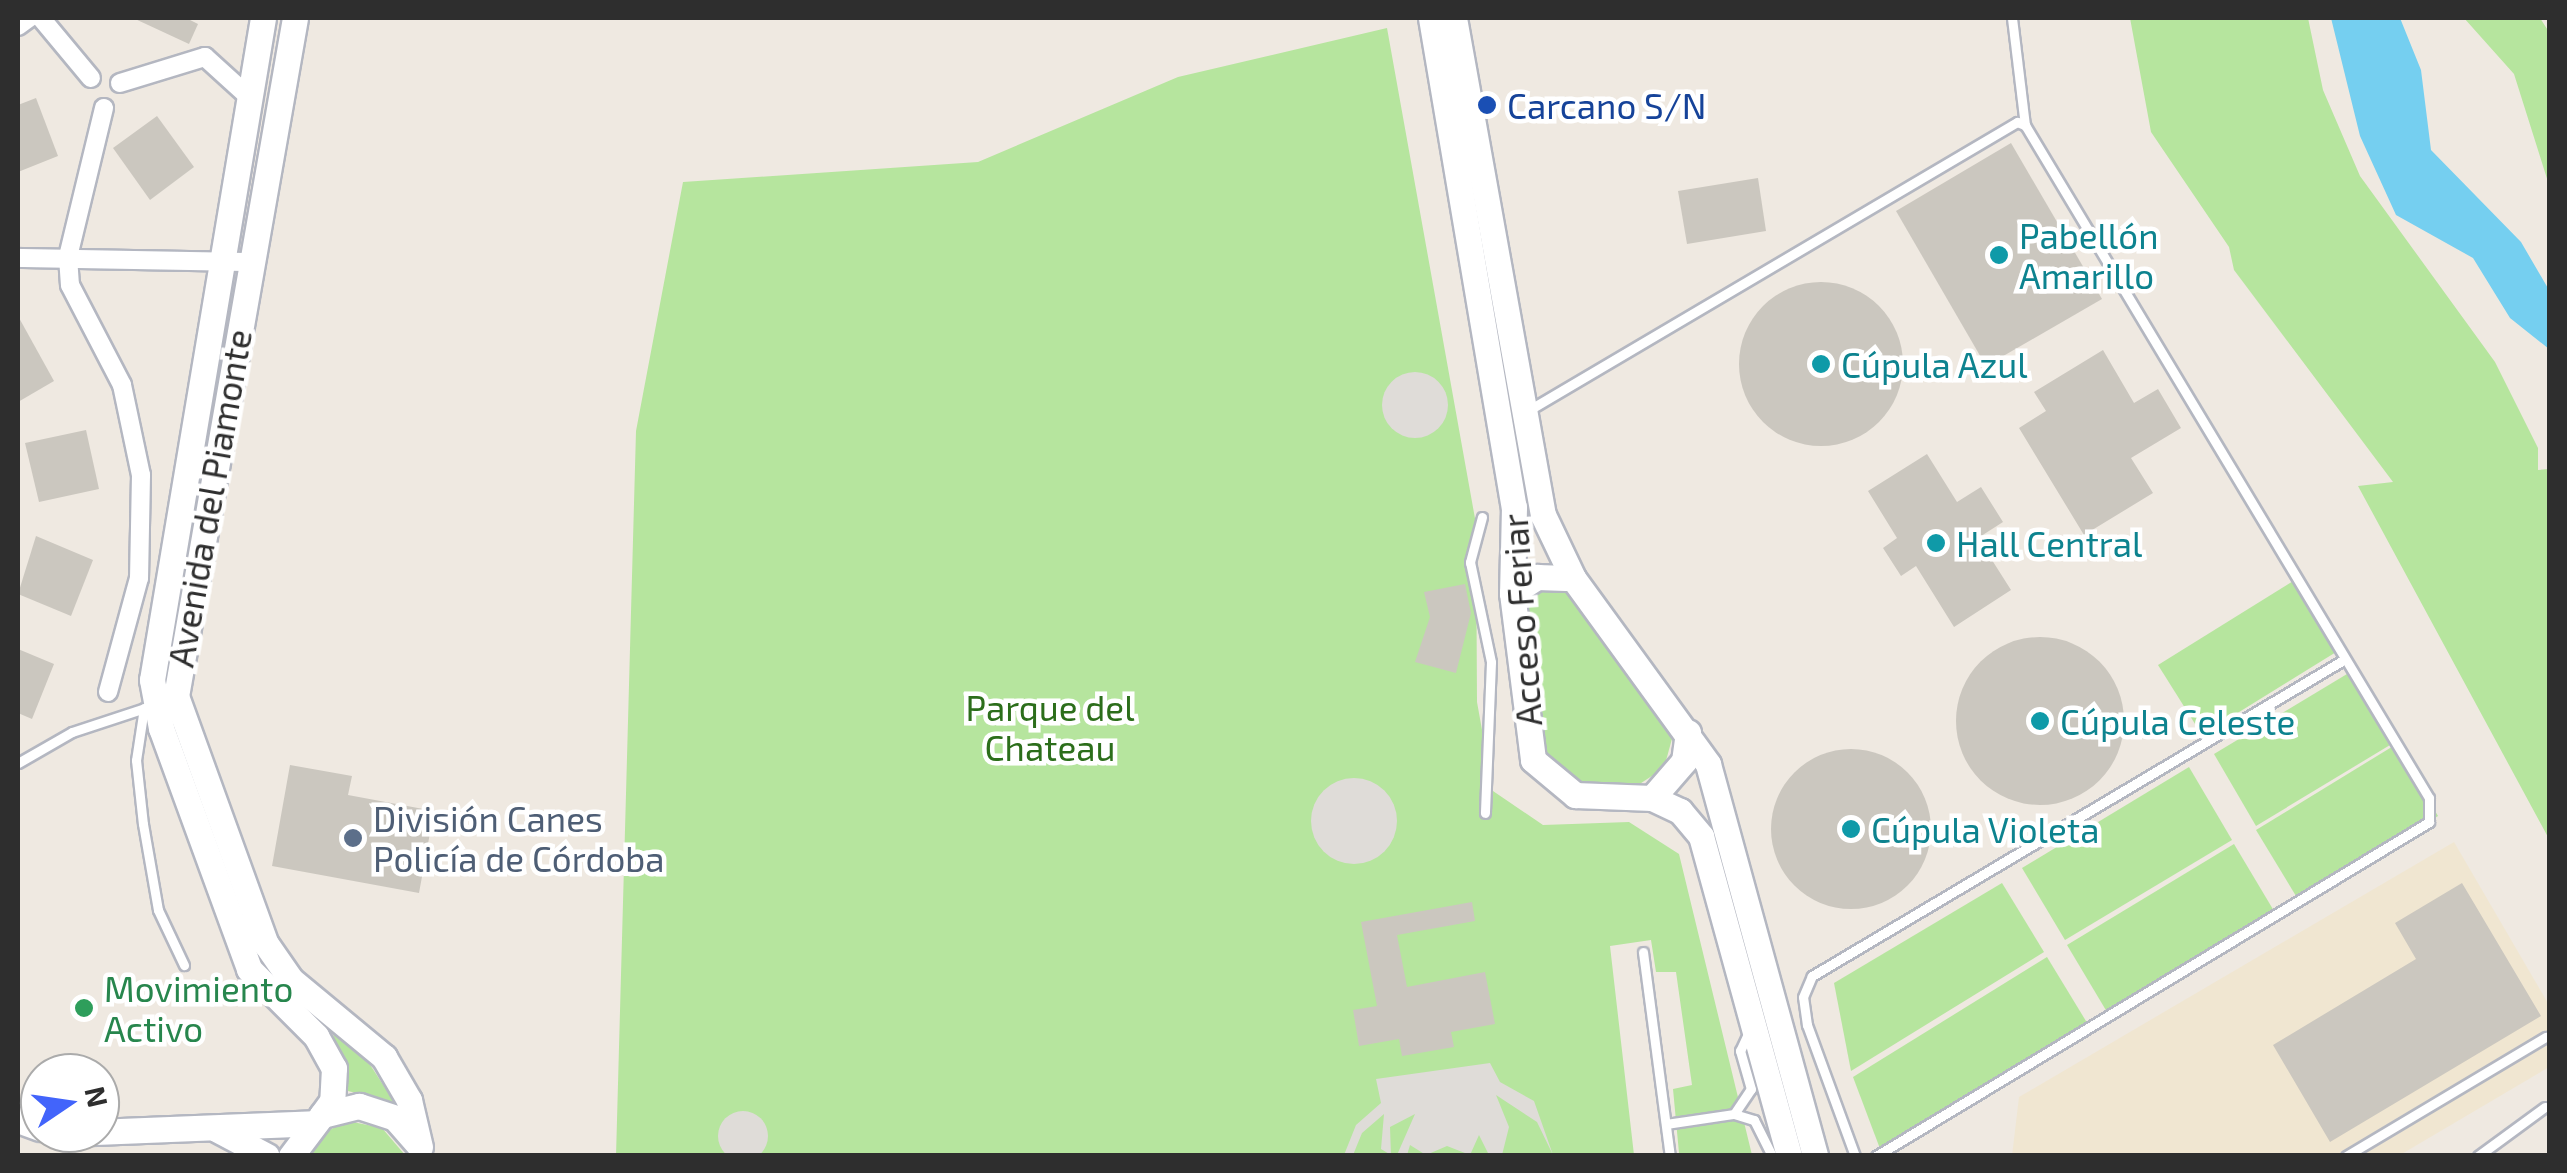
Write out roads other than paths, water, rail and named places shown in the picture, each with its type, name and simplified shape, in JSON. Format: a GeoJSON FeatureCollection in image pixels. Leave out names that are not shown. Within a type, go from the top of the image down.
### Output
{"type":"FeatureCollection","features":[{"type":"Feature","properties":{"kind":"main road","name":"Avenida del Piamonte"},"geometry":{"type":"LineString","coordinates":[[262,18],[154,663],[158,703],[249,970],[328,1051],[336,1084],[318,1119]]}},
{"type":"Feature","properties":{"kind":"main road","name":"Avenida del Piamonte"},"geometry":{"type":"LineString","coordinates":[[296,18],[250,262],[158,703],[266,944],[292,980],[384,1057],[409,1100],[421,1151]]}},
{"type":"Feature","properties":{"kind":"main road","name":"Acceso Feriar"},"geometry":{"type":"LineString","coordinates":[[1431,18],[1514,507],[1512,593],[1522,706],[1539,770],[1592,800],[1652,798],[1680,812],[1700,836],[1754,1022],[1809,1155]]}},
{"type":"Feature","properties":{"kind":"main road","name":"Acceso Feriar"},"geometry":{"type":"LineString","coordinates":[[1454,18],[1543,515],[1573,578],[1708,764],[1809,1155]]}},
{"type":"Feature","properties":{"kind":"main road"},"geometry":{"type":"LineString","coordinates":[[1512,593],[1536,577],[1573,578]]}},
{"type":"Feature","properties":{"kind":"main road"},"geometry":{"type":"LineString","coordinates":[[1652,798],[1684,761],[1688,732]]}},
{"type":"Feature","properties":{"kind":"main road"},"geometry":{"type":"LineString","coordinates":[[120,1130],[318,1119],[378,1110],[421,1151]]}},
{"type":"Feature","properties":{"kind":"main road"},"geometry":{"type":"LineString","coordinates":[[291,1156],[318,1119]]}},
{"type":"Feature","properties":{"kind":"main road"},"geometry":{"type":"LineString","coordinates":[[199,1124],[267,1156]]}},
{"type":"Feature","properties":{"kind":"street"},"geometry":{"type":"LineString","coordinates":[[18,26],[29,18]]}},
{"type":"Feature","properties":{"kind":"street"},"geometry":{"type":"LineString","coordinates":[[41,18],[91,78]]}},
{"type":"Feature","properties":{"kind":"street"},"geometry":{"type":"LineString","coordinates":[[120,83],[205,57],[248,96]]}},
{"type":"Feature","properties":{"kind":"street"},"geometry":{"type":"LineString","coordinates":[[104,108],[68,257],[70,285],[122,386],[141,475],[138,578],[108,692]]}},
{"type":"Feature","properties":{"kind":"street"},"geometry":{"type":"LineString","coordinates":[[18,258],[222,256],[250,262]]}},
{"type":"Feature","properties":{"kind":"lane"},"geometry":{"type":"LineString","coordinates":[[1876,1156],[2429,822],[2430,798],[2024,125],[2012,18]]}},
{"type":"Feature","properties":{"kind":"lane"},"geometry":{"type":"LineString","coordinates":[[1523,413],[2024,125]]}},
{"type":"Feature","properties":{"kind":"lane"},"geometry":{"type":"LineString","coordinates":[[1482,516],[1470,562],[1491,662],[1485,813]]}},
{"type":"Feature","properties":{"kind":"lane"},"geometry":{"type":"LineString","coordinates":[[1855,1156],[1807,1025],[1803,997],[1812,976],[2345,659]]}},
{"type":"Feature","properties":{"kind":"lane"},"geometry":{"type":"LineString","coordinates":[[18,763],[72,732],[158,703]]}},
{"type":"Feature","properties":{"kind":"lane"},"geometry":{"type":"LineString","coordinates":[[158,703],[136,760],[158,910],[184,965]]}},
{"type":"Feature","properties":{"kind":"lane"},"geometry":{"type":"LineString","coordinates":[[1642,952],[1670,1156]]}},
{"type":"Feature","properties":{"kind":"lane"},"geometry":{"type":"LineString","coordinates":[[1734,1114],[1749,1102],[1740,1052],[1754,1022]]}},
{"type":"Feature","properties":{"kind":"lane"},"geometry":{"type":"LineString","coordinates":[[2346,1156],[2546,1037]]}},
{"type":"Feature","properties":{"kind":"lane"},"geometry":{"type":"LineString","coordinates":[[2478,1156],[2545,1107]]}},
{"type":"Feature","properties":{"kind":"lane"},"geometry":{"type":"LineString","coordinates":[[1666,1124],[1734,1114],[1754,1120],[1772,1156]]}},
{"type":"Feature","properties":{"kind":"water"},"geometry":{"type":"Polygon","coordinates":[[[2331,18],[2400,18],[2421,70],[2431,150],[2521,242],[2549,290],[2549,349],[2510,318],[2473,258],[2396,215],[2360,136],[2331,18]]]}},
{"type":"Feature","properties":{"kind":"place","name":"Carcano S/N"},"geometry":{"type":"Point","coordinates":[1487,105]}},
{"type":"Feature","properties":{"kind":"place","name":"Pabellón Amarillo"},"geometry":{"type":"Point","coordinates":[1999,255]}},
{"type":"Feature","properties":{"kind":"place","name":"Cúpula Azul"},"geometry":{"type":"Point","coordinates":[1821,364]}},
{"type":"Feature","properties":{"kind":"place","name":"Hall Central"},"geometry":{"type":"Point","coordinates":[1936,543]}},
{"type":"Feature","properties":{"kind":"place","name":"Cúpula Celeste"},"geometry":{"type":"Point","coordinates":[2040,721]}},
{"type":"Feature","properties":{"kind":"place","name":"Cúpula Violeta"},"geometry":{"type":"Point","coordinates":[1851,829]}},
{"type":"Feature","properties":{"kind":"place","name":"División Canes Policía de Córdoba"},"geometry":{"type":"Point","coordinates":[353,838]}},
{"type":"Feature","properties":{"kind":"place","name":"Movimiento Activo"},"geometry":{"type":"Point","coordinates":[84,1008]}},
{"type":"Feature","properties":{"kind":"park label","name":"Parque del Chateau"},"geometry":{"type":"Point","coordinates":[1050,727]}}]}
